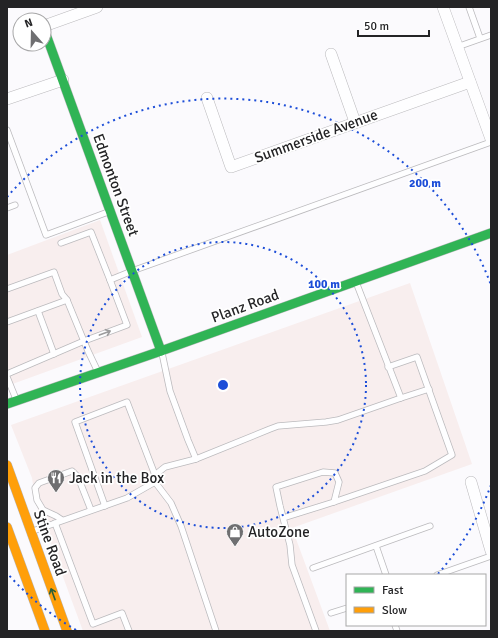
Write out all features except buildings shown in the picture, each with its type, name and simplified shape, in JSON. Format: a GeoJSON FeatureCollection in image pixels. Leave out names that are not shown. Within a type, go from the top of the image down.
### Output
{"type":"FeatureCollection","features":[{"type":"Feature","properties":{"kind":"street"},"geometry":{"type":"LineString","coordinates":[[52,23],[97,7]]}},
{"type":"Feature","properties":{"kind":"street"},"geometry":{"type":"LineString","coordinates":[[443,7],[491,137]]}},
{"type":"Feature","properties":{"kind":"street","name":"Edmonton Street"},"geometry":{"type":"LineString","coordinates":[[52,52],[161,351]]}},
{"type":"Feature","properties":{"kind":"street"},"geometry":{"type":"LineString","coordinates":[[331,54],[355,122]]}},
{"type":"Feature","properties":{"kind":"street"},"geometry":{"type":"LineString","coordinates":[[7,99],[62,80]]}},
{"type":"Feature","properties":{"kind":"street","name":"Summerside Avenue"},"geometry":{"type":"LineString","coordinates":[[207,98],[231,167],[470,82]]}},
{"type":"Feature","properties":{"kind":"street","name":"Planz Road"},"geometry":{"type":"LineString","coordinates":[[12,402],[161,351],[491,233]]}},
{"type":"Feature","properties":{"kind":"street","name":"Stine Road"},"geometry":{"type":"LineString","coordinates":[[7,465],[67,631]]}},
{"type":"Feature","properties":{"kind":"street"},"geometry":{"type":"LineString","coordinates":[[471,482],[491,551]]}},
{"type":"Feature","properties":{"kind":"street"},"geometry":{"type":"LineString","coordinates":[[7,526],[45,631]]}},
{"type":"Feature","properties":{"kind":"lane"},"geometry":{"type":"LineString","coordinates":[[469,7],[480,38]]}},
{"type":"Feature","properties":{"kind":"lane"},"geometry":{"type":"LineString","coordinates":[[457,47],[491,34]]}},
{"type":"Feature","properties":{"kind":"lane"},"geometry":{"type":"LineString","coordinates":[[7,130],[46,235],[110,211]]}},
{"type":"Feature","properties":{"kind":"lane"},"geometry":{"type":"LineString","coordinates":[[110,280],[491,137]]}},
{"type":"Feature","properties":{"kind":"lane"},"geometry":{"type":"LineString","coordinates":[[7,208],[15,205]]}},
{"type":"Feature","properties":{"kind":"lane"},"geometry":{"type":"LineString","coordinates":[[7,374],[84,341],[127,325],[91,232],[61,243]]}},
{"type":"Feature","properties":{"kind":"lane"},"geometry":{"type":"LineString","coordinates":[[7,289],[54,272],[62,294],[68,300],[98,372]]}},
{"type":"Feature","properties":{"kind":"lane"},"geometry":{"type":"LineString","coordinates":[[355,282],[400,398]]}},
{"type":"Feature","properties":{"kind":"lane"},"geometry":{"type":"LineString","coordinates":[[7,322],[68,300]]}},
{"type":"Feature","properties":{"kind":"lane"},"geometry":{"type":"LineString","coordinates":[[38,311],[54,354]]}},
{"type":"Feature","properties":{"kind":"lane"},"geometry":{"type":"LineString","coordinates":[[161,351],[170,391],[196,459]]}},
{"type":"Feature","properties":{"kind":"lane"},"geometry":{"type":"LineString","coordinates":[[283,518],[425,471],[452,455],[417,357],[388,367]]}},
{"type":"Feature","properties":{"kind":"lane"},"geometry":{"type":"LineString","coordinates":[[7,377],[12,402]]}},
{"type":"Feature","properties":{"kind":"lane"},"geometry":{"type":"LineString","coordinates":[[156,475],[165,467],[196,459],[278,426],[338,420],[429,388]]}},
{"type":"Feature","properties":{"kind":"lane"},"geometry":{"type":"LineString","coordinates":[[105,506],[75,422],[127,402],[156,475],[155,482]]}},
{"type":"Feature","properties":{"kind":"lane"},"geometry":{"type":"LineString","coordinates":[[62,520],[43,510],[37,500],[35,488],[39,483],[72,471],[78,477],[91,510]]}},
{"type":"Feature","properties":{"kind":"lane"},"geometry":{"type":"LineString","coordinates":[[316,631],[292,565],[290,545],[276,487],[323,472],[335,473],[339,482],[334,502]]}},
{"type":"Feature","properties":{"kind":"lane"},"geometry":{"type":"LineString","coordinates":[[31,532],[127,498],[155,482]]}},
{"type":"Feature","properties":{"kind":"lane"},"geometry":{"type":"LineString","coordinates":[[155,482],[171,503],[181,526],[216,631]]}},
{"type":"Feature","properties":{"kind":"lane"},"geometry":{"type":"LineString","coordinates":[[55,523],[93,624],[122,613],[129,631]]}},
{"type":"Feature","properties":{"kind":"lane"},"geometry":{"type":"LineString","coordinates":[[313,568],[430,526]]}},
{"type":"Feature","properties":{"kind":"lane"},"geometry":{"type":"LineString","coordinates":[[376,546],[386,574]]}},
{"type":"Feature","properties":{"kind":"lane"},"geometry":{"type":"LineString","coordinates":[[440,574],[491,556]]}},
{"type":"Feature","properties":{"kind":"lane"},"geometry":{"type":"LineString","coordinates":[[331,614],[346,608]]}},
{"type":"Feature","properties":{"kind":"shaded area"},"geometry":{"type":"Polygon","coordinates":[[[100,220],[142,337],[7,386],[7,255],[100,220]]]}},
{"type":"Feature","properties":{"kind":"shaded area"},"geometry":{"type":"Polygon","coordinates":[[[410,283],[472,464],[292,528],[330,631],[83,631],[36,504],[32,478],[11,425],[410,283]]]}},
{"type":"Feature","properties":{"kind":"traffic: fast"},"geometry":{"type":"LineString","coordinates":[[52,51],[161,351]]}},
{"type":"Feature","properties":{"kind":"traffic: fast"},"geometry":{"type":"LineString","coordinates":[[7,404],[161,351],[491,233]]}},
{"type":"Feature","properties":{"kind":"traffic: slow"},"geometry":{"type":"LineString","coordinates":[[7,465],[67,631]]}},
{"type":"Feature","properties":{"kind":"traffic: slow"},"geometry":{"type":"LineString","coordinates":[[7,527],[45,631]]}},
{"type":"Feature","properties":{"kind":"place","name":"Jack in the Box"},"geometry":{"type":"Point","coordinates":[56,493]}},
{"type":"Feature","properties":{"kind":"place","name":"AutoZone"},"geometry":{"type":"Point","coordinates":[235,547]}}]}
